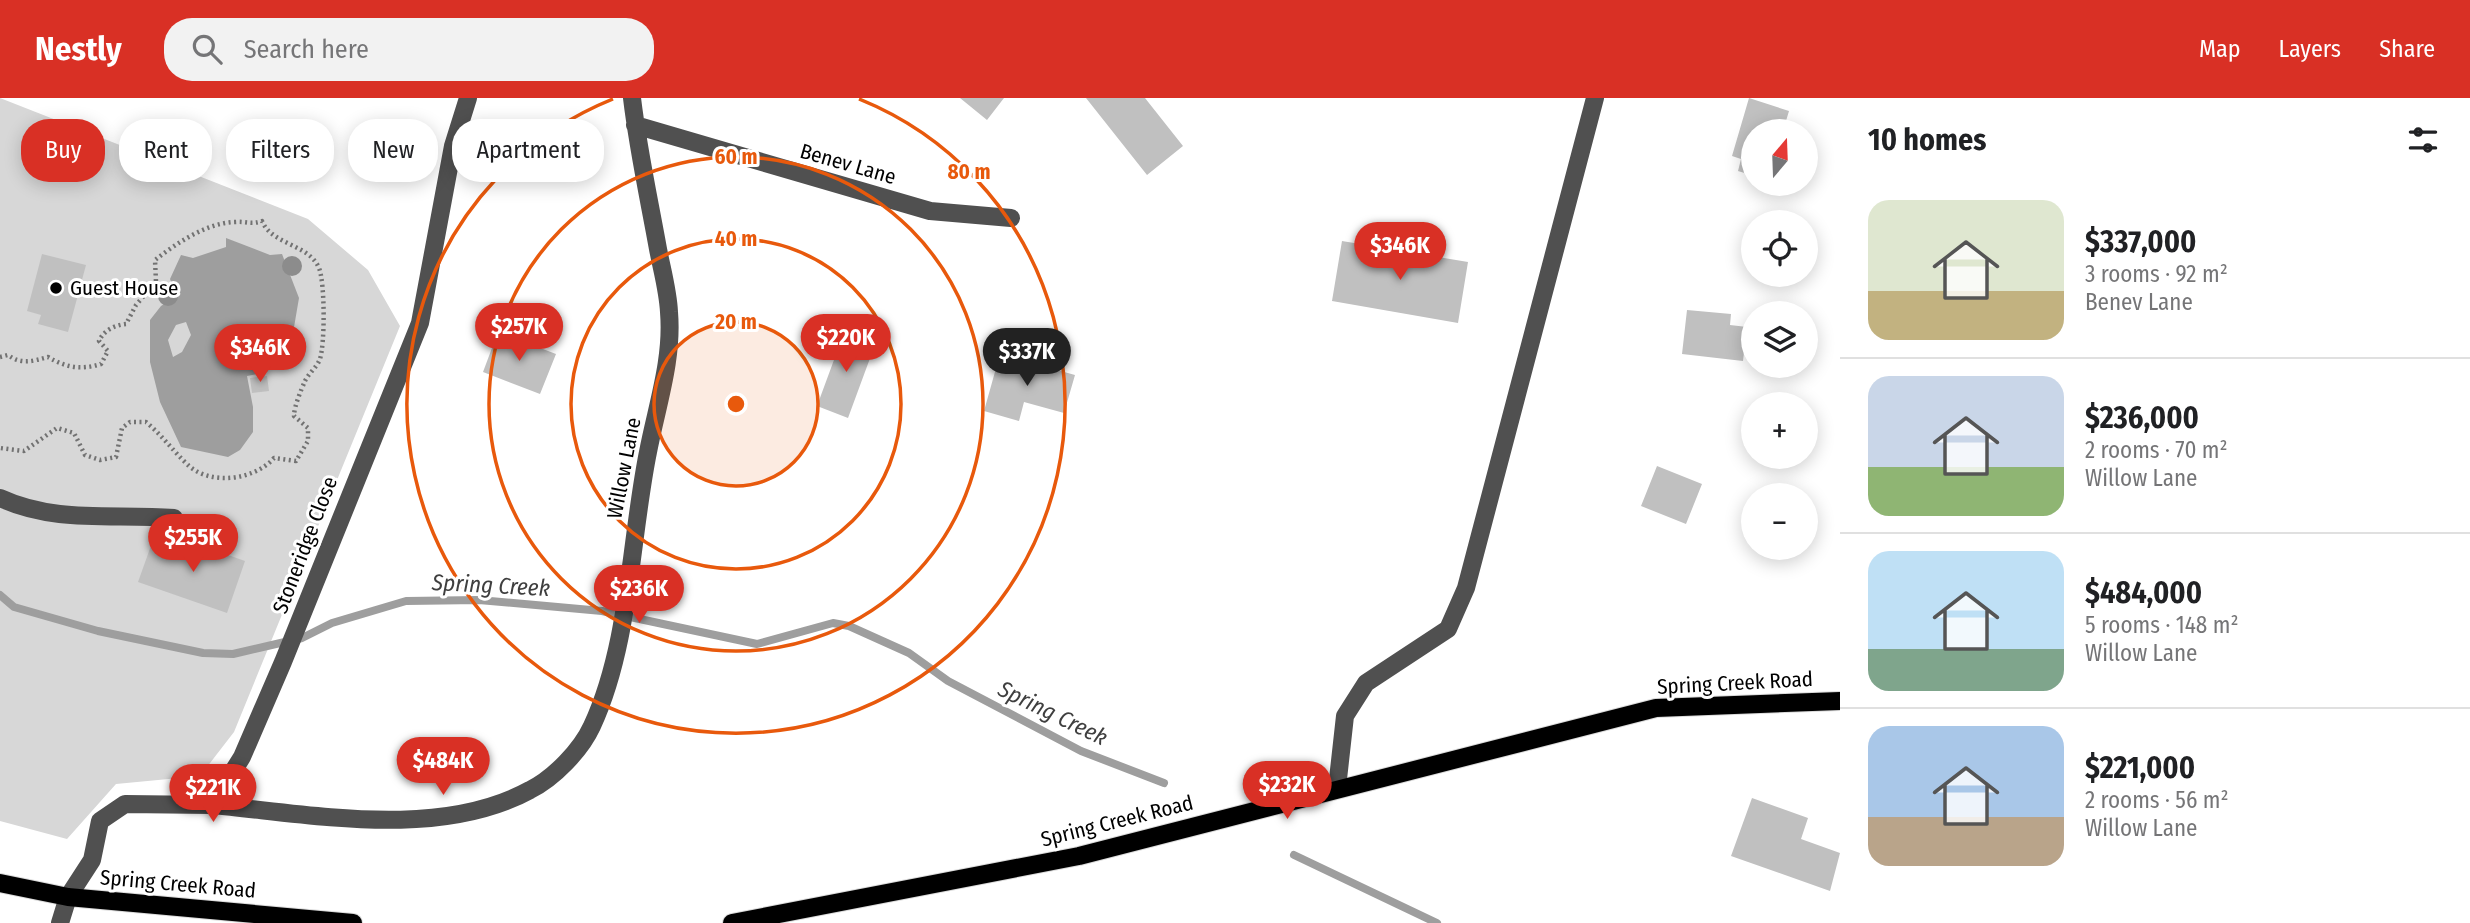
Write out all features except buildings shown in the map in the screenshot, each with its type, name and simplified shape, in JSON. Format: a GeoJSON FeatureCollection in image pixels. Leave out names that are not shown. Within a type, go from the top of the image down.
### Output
{"type":"FeatureCollection","features":[{"type":"Feature","properties":{"kind":"main road","name":"Spring Creek Road"},"geometry":{"type":"LineString","coordinates":[[732,923],[1079,856],[1656,708],[1840,701]]}},
{"type":"Feature","properties":{"kind":"main road","name":"Spring Creek Road"},"geometry":{"type":"LineString","coordinates":[[0,883],[68,897],[353,923]]}},
{"type":"Feature","properties":{"kind":"street","name":"Stoneridge Close"},"geometry":{"type":"LineString","coordinates":[[212,805],[242,757],[284,662],[420,323],[453,146],[468,98]]}},
{"type":"Feature","properties":{"kind":"street","name":"Willow Lane"},"geometry":{"type":"LineString","coordinates":[[212,805],[380,819],[436,818],[480,809],[531,790],[569,759],[591,729],[604,698],[614,657],[648,452],[665,383],[670,312],[632,98]]}},
{"type":"Feature","properties":{"kind":"street"},"geometry":{"type":"LineString","coordinates":[[1337,788],[1345,716],[1366,683],[1448,629],[1466,589],[1595,98]]}},
{"type":"Feature","properties":{"kind":"street","name":"Benev Lane"},"geometry":{"type":"LineString","coordinates":[[635,125],[930,211],[1011,218]]}},
{"type":"Feature","properties":{"kind":"street"},"geometry":{"type":"LineString","coordinates":[[0,498],[36,510],[95,519],[174,518]]}},
{"type":"Feature","properties":{"kind":"street"},"geometry":{"type":"LineString","coordinates":[[60,923],[68,897],[92,860],[100,821],[110,812],[125,804],[212,805]]}},
{"type":"Feature","properties":{"kind":"path"},"geometry":{"type":"LineString","coordinates":[[0,356],[8,355],[15,360],[26,362],[48,357],[61,365],[84,369],[101,364],[108,351],[99,341],[102,334],[114,326],[126,324],[136,305],[156,282],[155,260],[193,233],[237,221],[249,226],[262,221],[267,232],[308,255],[319,268],[324,310],[320,360],[304,383],[294,410],[294,416],[308,428],[308,442],[296,461],[274,458],[254,473],[237,477],[206,476],[189,467],[169,441],[146,422],[130,422],[122,428],[116,457],[100,460],[85,455],[74,433],[57,428],[24,451],[0,448]]}},
{"type":"Feature","properties":{"kind":"shaded area"},"geometry":{"type":"Polygon","coordinates":[[[0,98],[53,119],[21,119],[21,182],[105,182],[105,139],[119,145],[119,182],[212,181],[308,219],[368,270],[400,326],[234,732],[200,776],[116,784],[67,839],[0,821],[0,98]]]}},
{"type":"Feature","properties":{"kind":"shaded area"},"geometry":{"type":"Polygon","coordinates":[[[226,238],[270,255],[282,254],[299,298],[293,333],[267,372],[247,376],[253,407],[253,432],[240,450],[228,457],[181,447],[160,402],[150,362],[150,320],[161,306],[176,296],[170,279],[181,255],[193,258],[226,247],[226,238]],[[186,322],[176,325],[168,340],[173,357],[182,352],[191,335],[186,322]]]}},
{"type":"Feature","properties":{"kind":"waterway","name":"Spring Creek"},"geometry":{"type":"LineString","coordinates":[[0,595],[14,607],[98,631],[203,653],[233,654],[302,638],[332,623],[406,601],[479,600],[602,611],[757,644],[833,623],[849,626],[909,653],[948,681],[1081,751],[1164,783]]}},
{"type":"Feature","properties":{"kind":"waterway","name":"Spring Creek"},"geometry":{"type":"LineString","coordinates":[[1294,855],[1437,923]]}},
{"type":"Feature","properties":{"kind":"place","name":"Guest House"},"geometry":{"type":"Point","coordinates":[56,288]}}]}
